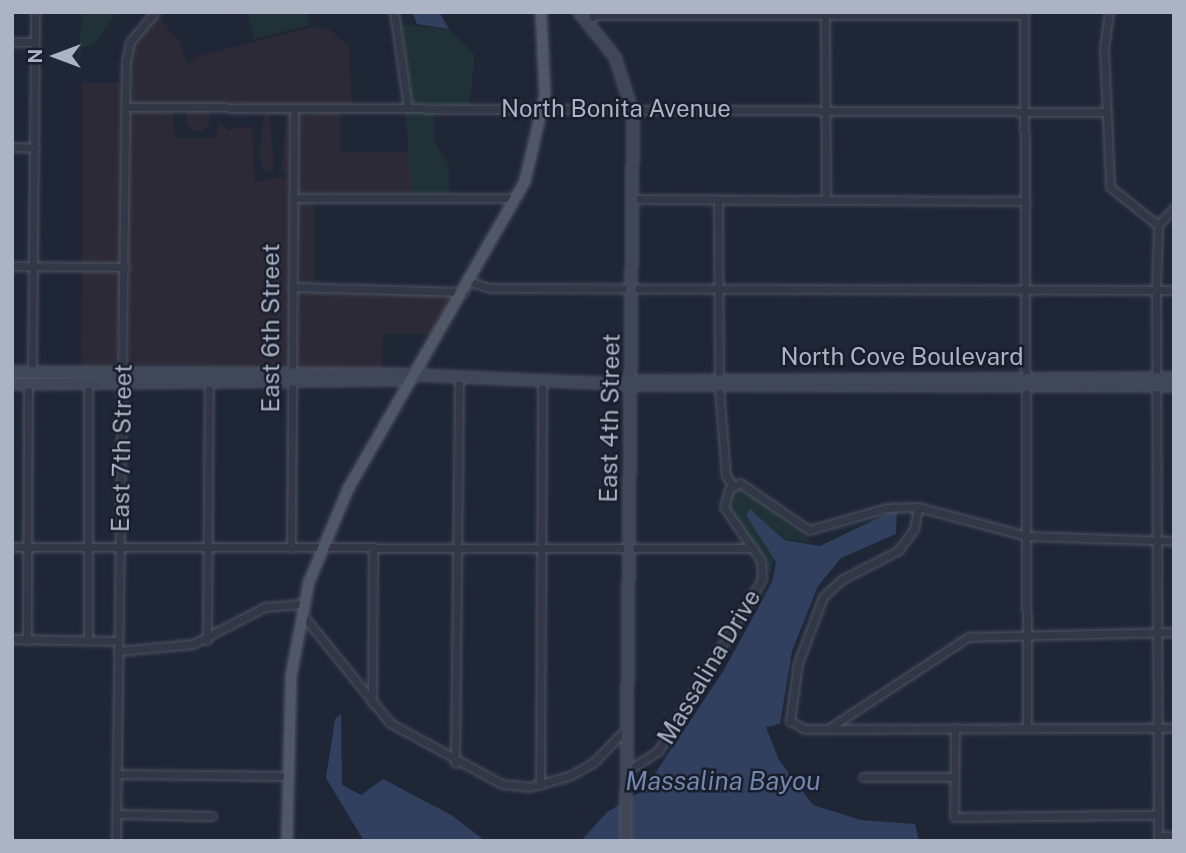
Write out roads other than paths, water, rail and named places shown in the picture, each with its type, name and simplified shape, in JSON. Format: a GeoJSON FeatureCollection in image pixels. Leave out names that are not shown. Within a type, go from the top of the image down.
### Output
{"type":"FeatureCollection","features":[{"type":"Feature","properties":{"kind":"main road"},"geometry":{"type":"LineString","coordinates":[[287,841],[291,676],[302,608],[321,548],[413,379],[518,198],[544,109],[541,12]]}},
{"type":"Feature","properties":{"kind":"street"},"geometry":{"type":"LineString","coordinates":[[32,372],[35,12]]}},
{"type":"Feature","properties":{"kind":"street","name":"East 7th Street"},"geometry":{"type":"LineString","coordinates":[[116,841],[127,55],[155,12]]}},
{"type":"Feature","properties":{"kind":"street"},"geometry":{"type":"LineString","coordinates":[[394,12],[408,108]]}},
{"type":"Feature","properties":{"kind":"street"},"geometry":{"type":"LineString","coordinates":[[1109,12],[1106,112],[1110,187],[1158,225]]}},
{"type":"Feature","properties":{"kind":"street"},"geometry":{"type":"LineString","coordinates":[[583,16],[1024,13],[1027,728]]}},
{"type":"Feature","properties":{"kind":"street"},"geometry":{"type":"LineString","coordinates":[[825,14],[825,200]]}},
{"type":"Feature","properties":{"kind":"street","name":"East 4th Street"},"geometry":{"type":"LineString","coordinates":[[583,16],[619,64],[632,109],[626,841]]}},
{"type":"Feature","properties":{"kind":"street"},"geometry":{"type":"LineString","coordinates":[[12,42],[35,42]]}},
{"type":"Feature","properties":{"kind":"street","name":"North Bonita Avenue"},"geometry":{"type":"LineString","coordinates":[[126,107],[1106,112]]}},
{"type":"Feature","properties":{"kind":"street","name":"East 6th Street"},"geometry":{"type":"LineString","coordinates":[[290,548],[294,108]]}},
{"type":"Feature","properties":{"kind":"street"},"geometry":{"type":"LineString","coordinates":[[12,147],[35,148]]}},
{"type":"Feature","properties":{"kind":"street"},"geometry":{"type":"LineString","coordinates":[[293,198],[518,198]]}},
{"type":"Feature","properties":{"kind":"street"},"geometry":{"type":"LineString","coordinates":[[633,199],[1026,201]]}},
{"type":"Feature","properties":{"kind":"street"},"geometry":{"type":"LineString","coordinates":[[718,200],[719,381],[726,476],[733,486],[750,486],[790,521],[809,530],[886,508],[918,507],[1027,537],[1174,541]]}},
{"type":"Feature","properties":{"kind":"street"},"geometry":{"type":"LineString","coordinates":[[1174,208],[1158,225],[1156,290],[1158,838],[1174,836]]}},
{"type":"Feature","properties":{"kind":"street"},"geometry":{"type":"LineString","coordinates":[[12,266],[125,267]]}},
{"type":"Feature","properties":{"kind":"street"},"geometry":{"type":"LineString","coordinates":[[292,287],[1174,290]]}},
{"type":"Feature","properties":{"kind":"street","name":"North Cove Boulevard"},"geometry":{"type":"LineString","coordinates":[[12,372],[291,379],[631,382],[1157,382],[1174,379]]}},
{"type":"Feature","properties":{"kind":"street"},"geometry":{"type":"LineString","coordinates":[[27,640],[28,384],[66,373]]}},
{"type":"Feature","properties":{"kind":"street","name":"North Cove Boulevard"},"geometry":{"type":"LineString","coordinates":[[12,384],[209,385],[291,379]]}},
{"type":"Feature","properties":{"kind":"street"},"geometry":{"type":"LineString","coordinates":[[455,763],[459,379]]}},
{"type":"Feature","properties":{"kind":"street"},"geometry":{"type":"LineString","coordinates":[[540,785],[542,380]]}},
{"type":"Feature","properties":{"kind":"street","name":"North Cove Boulevard"},"geometry":{"type":"LineString","coordinates":[[1157,382],[1174,386]]}},
{"type":"Feature","properties":{"kind":"street"},"geometry":{"type":"LineString","coordinates":[[88,385],[88,640]]}},
{"type":"Feature","properties":{"kind":"street"},"geometry":{"type":"LineString","coordinates":[[207,640],[209,385]]}},
{"type":"Feature","properties":{"kind":"street","name":"Massalina Drive"},"geometry":{"type":"LineString","coordinates":[[627,771],[658,751],[758,588],[763,569],[753,548],[724,507],[733,486]]}},
{"type":"Feature","properties":{"kind":"street"},"geometry":{"type":"LineString","coordinates":[[918,507],[914,529],[900,550],[834,585],[809,624],[790,721],[828,729],[1174,728]]}},
{"type":"Feature","properties":{"kind":"street"},"geometry":{"type":"LineString","coordinates":[[12,547],[753,548]]}},
{"type":"Feature","properties":{"kind":"street"},"geometry":{"type":"LineString","coordinates":[[372,703],[373,548]]}},
{"type":"Feature","properties":{"kind":"street"},"geometry":{"type":"LineString","coordinates":[[118,651],[207,640],[265,607],[302,608]]}},
{"type":"Feature","properties":{"kind":"street","name":"Massalina Drive"},"geometry":{"type":"LineString","coordinates":[[302,608],[372,703],[408,737],[455,763],[510,787],[540,785],[591,764],[627,727]]}},
{"type":"Feature","properties":{"kind":"street"},"geometry":{"type":"LineString","coordinates":[[828,729],[968,637],[1027,633],[1174,632]]}},
{"type":"Feature","properties":{"kind":"street"},"geometry":{"type":"LineString","coordinates":[[12,639],[118,641]]}},
{"type":"Feature","properties":{"kind":"street"},"geometry":{"type":"LineString","coordinates":[[955,729],[954,817],[1158,815]]}},
{"type":"Feature","properties":{"kind":"street"},"geometry":{"type":"LineString","coordinates":[[117,774],[288,776]]}},
{"type":"Feature","properties":{"kind":"street"},"geometry":{"type":"LineString","coordinates":[[863,777],[954,777]]}},
{"type":"Feature","properties":{"kind":"street"},"geometry":{"type":"LineString","coordinates":[[116,814],[212,816]]}},
{"type":"Feature","properties":{"kind":"water"},"geometry":{"type":"Polygon","coordinates":[[[412,12],[439,12],[449,29],[417,24],[412,12]]]}},
{"type":"Feature","properties":{"kind":"water","name":"Massalina Bayou"},"geometry":{"type":"Polygon","coordinates":[[[750,509],[784,540],[820,546],[897,509],[896,534],[841,558],[818,586],[792,651],[780,724],[766,727],[779,760],[813,805],[861,820],[915,824],[919,841],[581,841],[607,812],[644,790],[724,670],[772,582],[776,562],[746,515],[750,509]]]}},
{"type":"Feature","properties":{"kind":"water"},"geometry":{"type":"Polygon","coordinates":[[[341,714],[342,785],[361,795],[383,779],[453,816],[485,841],[364,841],[326,778],[335,719],[341,714]]]}}]}
